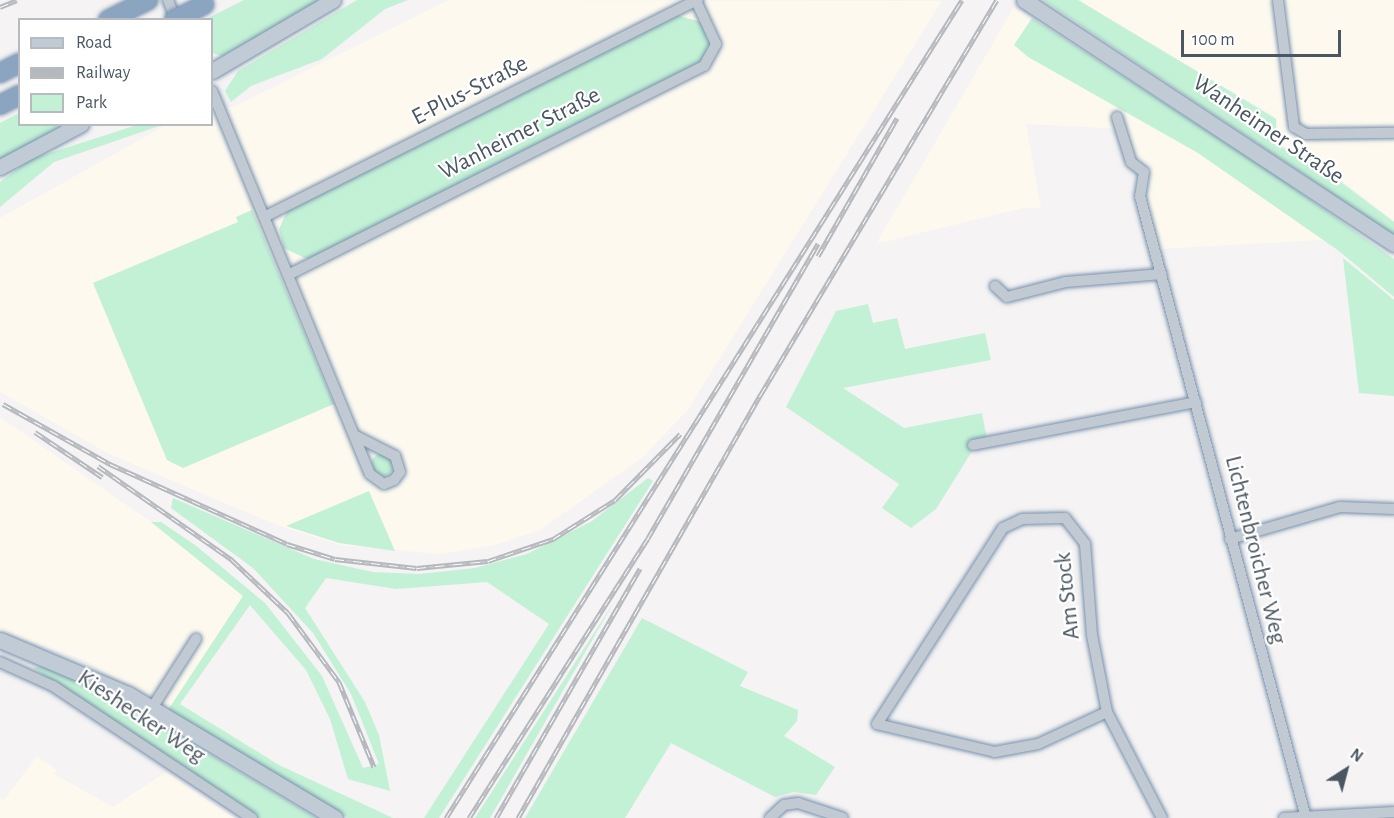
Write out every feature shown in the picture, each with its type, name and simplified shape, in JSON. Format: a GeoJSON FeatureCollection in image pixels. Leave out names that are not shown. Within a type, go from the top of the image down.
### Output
{"type":"FeatureCollection","features":[{"type":"Feature","properties":{"kind":"highway"},"geometry":{"type":"LineString","coordinates":[[112,18],[146,1]]}},
{"type":"Feature","properties":{"kind":"highway"},"geometry":{"type":"LineString","coordinates":[[179,18],[208,2]]}},
{"type":"Feature","properties":{"kind":"highway"},"geometry":{"type":"LineString","coordinates":[[0,73],[18,64]]}},
{"type":"Feature","properties":{"kind":"highway"},"geometry":{"type":"LineString","coordinates":[[0,105],[18,96]]}},
{"type":"Feature","properties":{"kind":"street"},"geometry":{"type":"LineString","coordinates":[[168,0],[174,18]]}},
{"type":"Feature","properties":{"kind":"street"},"geometry":{"type":"LineString","coordinates":[[213,70],[333,0]]}},
{"type":"Feature","properties":{"kind":"street"},"geometry":{"type":"LineString","coordinates":[[1278,0],[1290,118],[1306,134],[1394,133]]}},
{"type":"Feature","properties":{"kind":"street","name":"E-Plus-Straße"},"geometry":{"type":"LineString","coordinates":[[264,218],[697,1]]}},
{"type":"Feature","properties":{"kind":"street","name":"Wanheimer Straße"},"geometry":{"type":"LineString","coordinates":[[288,275],[704,66],[716,44],[697,1]]}},
{"type":"Feature","properties":{"kind":"street","name":"Wanheimer Straße"},"geometry":{"type":"LineString","coordinates":[[1030,4],[1394,244]]}},
{"type":"Feature","properties":{"kind":"street"},"geometry":{"type":"LineString","coordinates":[[213,93],[264,218],[356,436],[374,478],[384,484],[394,480],[400,472],[395,456],[356,436]]}},
{"type":"Feature","properties":{"kind":"street","name":"Lichtenbroicher Weg"},"geometry":{"type":"LineString","coordinates":[[1117,117],[1131,162],[1144,172],[1140,196],[1305,814]]}},
{"type":"Feature","properties":{"kind":"street"},"geometry":{"type":"LineString","coordinates":[[0,167],[77,126]]}},
{"type":"Feature","properties":{"kind":"street"},"geometry":{"type":"LineString","coordinates":[[995,286],[1007,297],[1066,282],[1162,274]]}},
{"type":"Feature","properties":{"kind":"street"},"geometry":{"type":"LineString","coordinates":[[973,445],[1196,402]]}},
{"type":"Feature","properties":{"kind":"street"},"geometry":{"type":"LineString","coordinates":[[1230,539],[1340,507],[1394,509]]}},
{"type":"Feature","properties":{"kind":"street","name":"Am Stock"},"geometry":{"type":"LineString","coordinates":[[1107,712],[1038,744],[995,752],[877,724],[995,536],[1011,522],[1053,516],[1074,523],[1085,544],[1092,635],[1107,712],[1162,818]]}},
{"type":"Feature","properties":{"kind":"street","name":"Kieshecker Weg"},"geometry":{"type":"LineString","coordinates":[[152,708],[196,639]]}},
{"type":"Feature","properties":{"kind":"street","name":"Kieshecker Weg"},"geometry":{"type":"LineString","coordinates":[[0,640],[80,670],[152,708],[335,818]]}},
{"type":"Feature","properties":{"kind":"street","name":"Kieshecker Weg"},"geometry":{"type":"LineString","coordinates":[[0,662],[53,686],[251,818]]}},
{"type":"Feature","properties":{"kind":"street"},"geometry":{"type":"LineString","coordinates":[[770,818],[784,806],[798,803],[843,818]]}},
{"type":"Feature","properties":{"kind":"street"},"geometry":{"type":"LineString","coordinates":[[1284,818],[1305,814],[1394,812]]}},
{"type":"Feature","properties":{"kind":"shaded area"},"geometry":{"type":"Polygon","coordinates":[[[449,0],[942,1],[687,411],[642,458],[540,530],[492,546],[438,554],[340,545],[277,525],[111,455],[0,392],[0,218],[164,126],[213,126],[213,107],[233,107],[449,0]]]}},
{"type":"Feature","properties":{"kind":"shaded area"},"geometry":{"type":"Polygon","coordinates":[[[1079,0],[1394,0],[1394,221],[1310,156],[1278,144],[1277,118],[1079,0]]]}},
{"type":"Feature","properties":{"kind":"shaded area"},"geometry":{"type":"Polygon","coordinates":[[[1014,7],[1032,18],[1014,45],[1198,153],[1324,240],[1158,249],[1122,129],[1026,124],[1041,208],[1023,208],[876,244],[1014,7]]]}},
{"type":"Feature","properties":{"kind":"shaded area"},"geometry":{"type":"Polygon","coordinates":[[[0,417],[151,522],[243,596],[168,710],[84,660],[0,631],[0,417]]]}},
{"type":"Feature","properties":{"kind":"shaded area"},"geometry":{"type":"Polygon","coordinates":[[[37,756],[57,770],[54,774],[113,807],[166,772],[234,818],[0,818],[0,798],[4,800],[37,756]]]}},
{"type":"Feature","properties":{"kind":"green space"},"geometry":{"type":"Polygon","coordinates":[[[244,0],[324,0],[222,56],[213,53],[213,18],[208,18],[244,0]]]}},
{"type":"Feature","properties":{"kind":"green space"},"geometry":{"type":"Polygon","coordinates":[[[357,0],[408,0],[385,9],[322,59],[251,86],[231,102],[225,91],[238,71],[357,0]]]}},
{"type":"Feature","properties":{"kind":"green space"},"geometry":{"type":"Polygon","coordinates":[[[1043,0],[1078,0],[1276,119],[1276,145],[1309,158],[1394,222],[1394,235],[1043,0]]]}},
{"type":"Feature","properties":{"kind":"green space"},"geometry":{"type":"Polygon","coordinates":[[[676,15],[701,22],[711,44],[700,65],[309,260],[284,248],[279,229],[287,211],[676,15]]]}},
{"type":"Feature","properties":{"kind":"green space"},"geometry":{"type":"Polygon","coordinates":[[[1032,18],[1277,176],[1394,259],[1394,297],[1339,251],[1198,153],[1028,57],[1014,45],[1032,18]]]}},
{"type":"Feature","properties":{"kind":"green space"},"geometry":{"type":"Polygon","coordinates":[[[18,114],[18,126],[61,126],[0,161],[0,123],[18,114]]]}},
{"type":"Feature","properties":{"kind":"green space"},"geometry":{"type":"Polygon","coordinates":[[[134,126],[159,126],[54,162],[0,207],[0,182],[31,159],[134,126]]]}},
{"type":"Feature","properties":{"kind":"green space"},"geometry":{"type":"Polygon","coordinates":[[[252,210],[334,404],[183,468],[167,460],[93,283],[238,222],[236,217],[252,210]]]}},
{"type":"Feature","properties":{"kind":"green space"},"geometry":{"type":"Polygon","coordinates":[[[1343,258],[1394,300],[1394,396],[1359,393],[1343,258]]]}},
{"type":"Feature","properties":{"kind":"green space"},"geometry":{"type":"Polygon","coordinates":[[[868,304],[873,323],[897,318],[905,349],[985,333],[991,360],[843,388],[904,428],[982,413],[987,439],[974,448],[936,509],[911,528],[882,508],[899,484],[786,407],[836,311],[868,304]]]}},
{"type":"Feature","properties":{"kind":"green space"},"geometry":{"type":"Polygon","coordinates":[[[378,454],[386,454],[393,461],[393,469],[386,476],[378,476],[371,469],[371,461],[378,454]]]}},
{"type":"Feature","properties":{"kind":"green space"},"geometry":{"type":"Polygon","coordinates":[[[648,478],[653,481],[439,818],[424,818],[549,624],[487,582],[396,589],[326,578],[305,608],[365,702],[379,735],[390,791],[348,779],[330,719],[306,670],[250,605],[180,704],[279,765],[393,818],[348,818],[168,710],[243,596],[151,522],[161,522],[195,545],[265,603],[322,676],[363,768],[379,764],[351,694],[313,633],[253,568],[171,508],[173,498],[314,559],[373,572],[419,574],[475,568],[527,554],[592,521],[648,478]]]}},
{"type":"Feature","properties":{"kind":"green space"},"geometry":{"type":"Polygon","coordinates":[[[369,491],[395,551],[339,543],[286,526],[369,491]]]}},
{"type":"Feature","properties":{"kind":"green space"},"geometry":{"type":"Polygon","coordinates":[[[614,602],[490,818],[475,818],[614,602]]]}},
{"type":"Feature","properties":{"kind":"green space"},"geometry":{"type":"Polygon","coordinates":[[[642,618],[748,672],[740,686],[798,710],[797,721],[784,736],[835,767],[816,795],[794,792],[775,797],[671,743],[625,818],[525,818],[642,618]]]}},
{"type":"Feature","properties":{"kind":"green space"},"geometry":{"type":"Polygon","coordinates":[[[45,665],[114,697],[316,818],[256,818],[33,668],[45,665]]]}},
{"type":"Feature","properties":{"kind":"railway"},"geometry":{"type":"LineString","coordinates":[[0,7],[17,0]]}},
{"type":"Feature","properties":{"kind":"railway"},"geometry":{"type":"LineString","coordinates":[[446,818],[962,0]]}},
{"type":"Feature","properties":{"kind":"railway"},"geometry":{"type":"LineString","coordinates":[[518,818],[761,394],[997,0]]}},
{"type":"Feature","properties":{"kind":"railway"},"geometry":{"type":"LineString","coordinates":[[818,256],[897,118]]}},
{"type":"Feature","properties":{"kind":"railway"},"geometry":{"type":"LineString","coordinates":[[469,818],[648,538],[818,243]]}},
{"type":"Feature","properties":{"kind":"railway"},"geometry":{"type":"LineString","coordinates":[[3,404],[110,464],[287,544],[335,559],[417,568],[488,561],[553,539],[615,500],[680,434]]}},
{"type":"Feature","properties":{"kind":"railway"},"geometry":{"type":"LineString","coordinates":[[35,432],[102,477]]}},
{"type":"Feature","properties":{"kind":"railway"},"geometry":{"type":"LineString","coordinates":[[98,466],[232,560],[288,613],[339,682],[374,767]]}},
{"type":"Feature","properties":{"kind":"railway"},"geometry":{"type":"LineString","coordinates":[[496,818],[640,569]]}}]}
